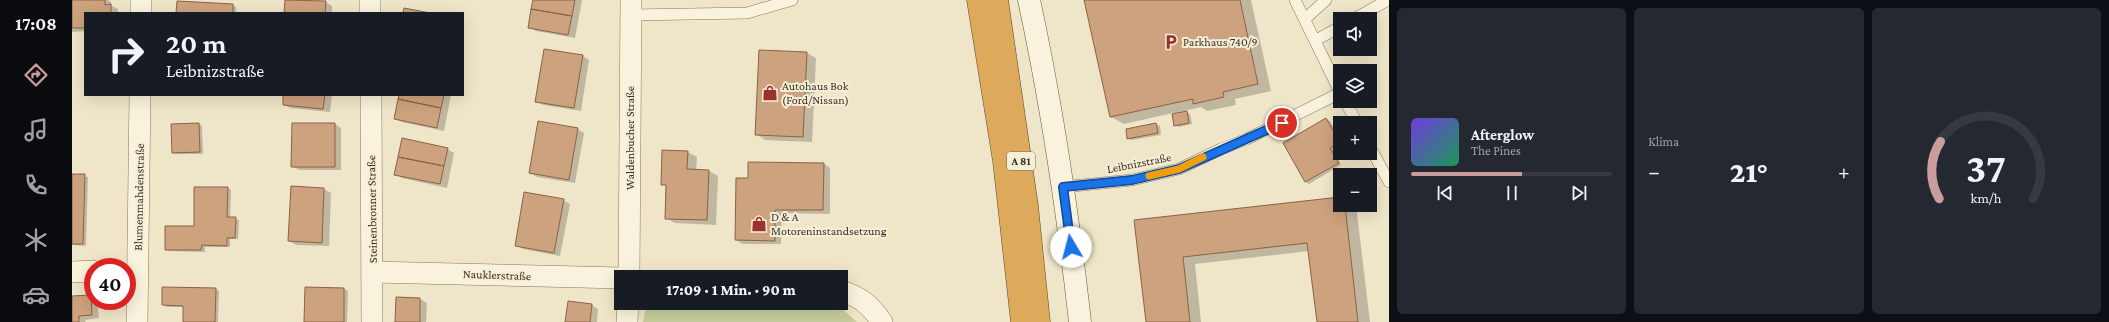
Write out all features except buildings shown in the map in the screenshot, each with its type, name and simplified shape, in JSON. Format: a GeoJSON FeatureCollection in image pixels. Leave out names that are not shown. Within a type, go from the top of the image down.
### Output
{"type":"FeatureCollection","features":[{"type":"Feature","properties":{"kind":"highway","name":"A 81"},"geometry":{"type":"LineString","coordinates":[[978,0],[1004,161],[1022,322]]}},
{"type":"Feature","properties":{"kind":"highway","name":"A 81"},"geometry":{"type":"LineString","coordinates":[[997,0],[1027,206],[1039,322]]}},
{"type":"Feature","properties":{"kind":"street"},"geometry":{"type":"LineString","coordinates":[[141,0],[141,12]]}},
{"type":"Feature","properties":{"kind":"street"},"geometry":{"type":"LineString","coordinates":[[370,0],[370,12]]}},
{"type":"Feature","properties":{"kind":"street"},"geometry":{"type":"LineString","coordinates":[[1028,0],[1040,53],[1063,187],[1080,322]]}},
{"type":"Feature","properties":{"kind":"street","name":"Waldenbucher Straße"},"geometry":{"type":"LineString","coordinates":[[629,270],[632,8]]}},
{"type":"Feature","properties":{"kind":"street","name":"Blumenmahdenstraße"},"geometry":{"type":"LineString","coordinates":[[133,258],[140,96]]}},
{"type":"Feature","properties":{"kind":"street","name":"Steinenbronner Straße"},"geometry":{"type":"LineString","coordinates":[[371,96],[373,272],[372,322]]}},
{"type":"Feature","properties":{"kind":"street"},"geometry":{"type":"LineString","coordinates":[[72,272],[84,271]]}},
{"type":"Feature","properties":{"kind":"street","name":"Nauklerstraße"},"geometry":{"type":"LineString","coordinates":[[373,272],[614,278]]}},
{"type":"Feature","properties":{"kind":"street"},"geometry":{"type":"LineString","coordinates":[[848,293],[870,305],[882,322]]}},
{"type":"Feature","properties":{"kind":"street","name":"Blumenmahdenstraße"},"geometry":{"type":"LineString","coordinates":[[136,309],[137,322]]}},
{"type":"Feature","properties":{"kind":"street"},"geometry":{"type":"LineString","coordinates":[[627,322],[628,310]]}},
{"type":"Feature","properties":{"kind":"lane"},"geometry":{"type":"LineString","coordinates":[[632,8],[747,13],[792,0]]}},
{"type":"Feature","properties":{"kind":"lane"},"geometry":{"type":"LineString","coordinates":[[1295,0],[1316,40],[1333,78]]}},
{"type":"Feature","properties":{"kind":"lane"},"geometry":{"type":"LineString","coordinates":[[1305,19],[1326,0]]}},
{"type":"Feature","properties":{"kind":"lane"},"geometry":{"type":"LineString","coordinates":[[1367,12],[1388,0]]}},
{"type":"Feature","properties":{"kind":"lane"},"geometry":{"type":"LineString","coordinates":[[1316,40],[1333,31]]}},
{"type":"Feature","properties":{"kind":"lane","name":"Leibnizstraße"},"geometry":{"type":"LineString","coordinates":[[1063,187],[1132,180],[1179,169],[1282,123],[1333,97]]}},
{"type":"Feature","properties":{"kind":"lane"},"geometry":{"type":"LineString","coordinates":[[1377,160],[1389,182]]}},
{"type":"Feature","properties":{"kind":"green space"},"geometry":{"type":"Polygon","coordinates":[[[646,310],[844,310],[857,322],[643,322],[646,310]]]}},
{"type":"Feature","properties":{"kind":"slow traffic"},"geometry":{"type":"LineString","coordinates":[[1149,176],[1179,169],[1203,157]]}},
{"type":"Feature","properties":{"kind":"place","name":"Parkhaus 740/9"},"geometry":{"type":"Point","coordinates":[1171,42]}},
{"type":"Feature","properties":{"kind":"place","name":"Autohaus Bok (Ford/Nissan)"},"geometry":{"type":"Point","coordinates":[770,93]}},
{"type":"Feature","properties":{"kind":"place","name":"D & A Motoreninstandsetzung"},"geometry":{"type":"Point","coordinates":[759,224]}},
{"type":"Feature","properties":{"kind":"route"},"geometry":{"type":"LineString","coordinates":[[1071,247],[1063,187],[1132,180],[1179,169],[1221,149],[1247,140],[1258,133],[1282,123]]}}]}
